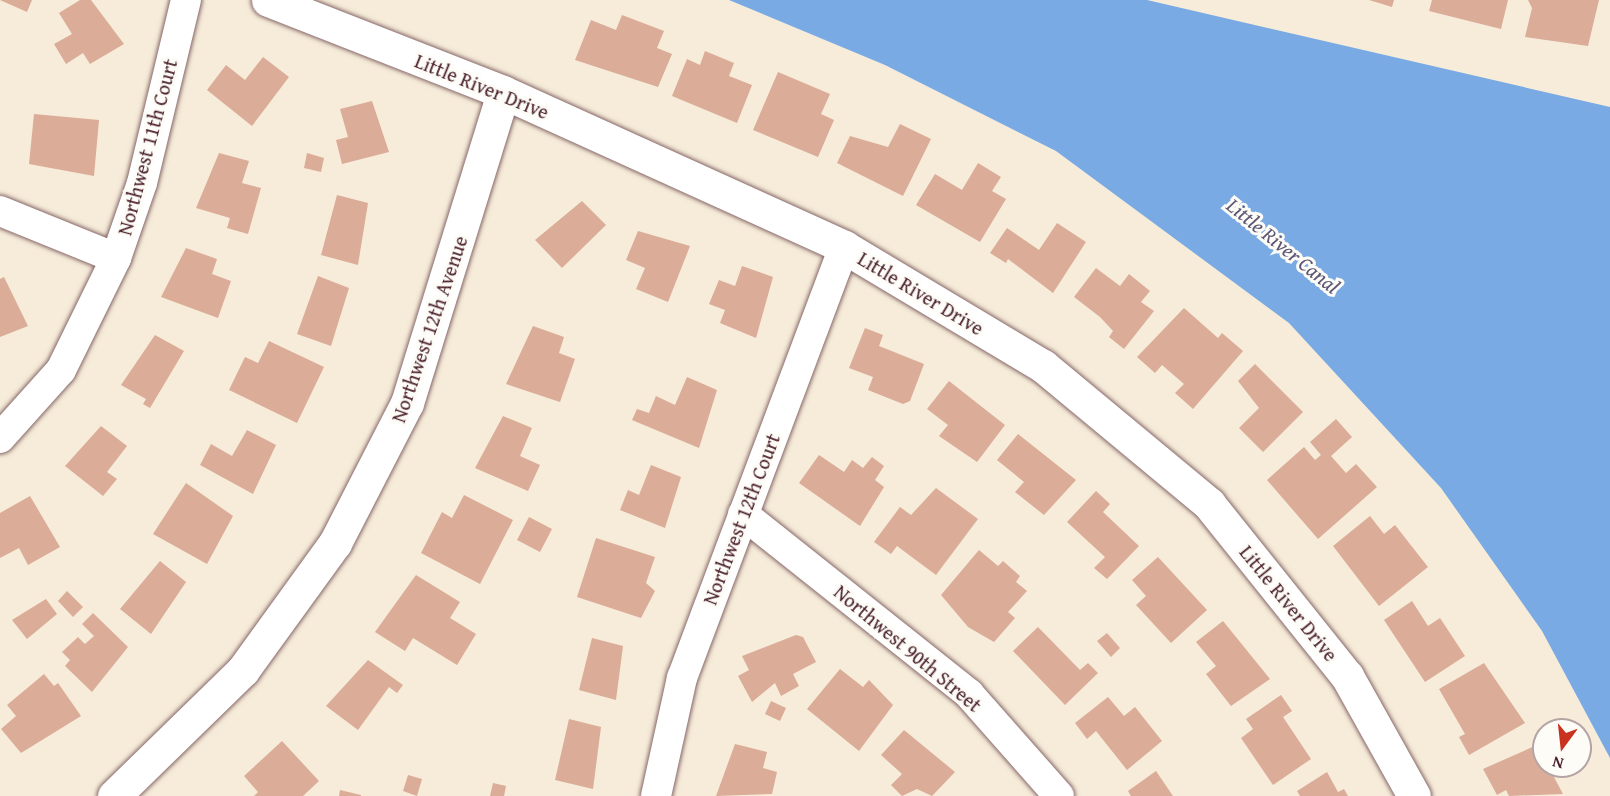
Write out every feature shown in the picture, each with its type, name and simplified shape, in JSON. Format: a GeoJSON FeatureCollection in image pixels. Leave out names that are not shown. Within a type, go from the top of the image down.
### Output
{"type":"FeatureCollection","features":[{"type":"Feature","properties":{"kind":"street","name":"Northwest 11th Court"},"geometry":{"type":"LineString","coordinates":[[0,438],[61,370],[116,258],[142,183],[186,0]]}},
{"type":"Feature","properties":{"kind":"street","name":"Little River Drive"},"geometry":{"type":"LineString","coordinates":[[268,0],[503,92],[844,246],[1043,366],[1209,504],[1347,676],[1414,796]]}},
{"type":"Feature","properties":{"kind":"street","name":"Northwest 12th Avenue"},"geometry":{"type":"LineString","coordinates":[[114,796],[243,670],[335,543],[407,403],[503,92]]}},
{"type":"Feature","properties":{"kind":"street"},"geometry":{"type":"LineString","coordinates":[[0,211],[116,258]]}},
{"type":"Feature","properties":{"kind":"street","name":"Northwest 12th Court"},"geometry":{"type":"LineString","coordinates":[[656,796],[682,678],[844,246]]}},
{"type":"Feature","properties":{"kind":"street","name":"Northwest 90th Street"},"geometry":{"type":"LineString","coordinates":[[743,514],[969,694],[1059,796]]}},
{"type":"Feature","properties":{"kind":"water","name":"Little River Canal"},"geometry":{"type":"Polygon","coordinates":[[[729,0],[1147,0],[1610,107],[1610,758],[1592,724],[1592,718],[1589,718],[1542,631],[1441,488],[1289,323],[1056,151],[885,65],[729,0]]]}},
{"type":"Feature","properties":{"kind":"building"},"geometry":{"type":"Polygon","coordinates":[[[0,0],[32,0],[27,12],[0,0]]]}},
{"type":"Feature","properties":{"kind":"building"},"geometry":{"type":"Polygon","coordinates":[[[80,0],[91,0],[124,44],[90,64],[83,53],[66,64],[54,44],[72,34],[59,13],[80,0]]]}},
{"type":"Feature","properties":{"kind":"building"},"geometry":{"type":"Polygon","coordinates":[[[1369,0],[1394,0],[1392,7],[1369,0]]]}},
{"type":"Feature","properties":{"kind":"building"},"geometry":{"type":"Polygon","coordinates":[[[1432,0],[1508,0],[1501,29],[1429,11],[1432,0]]]}},
{"type":"Feature","properties":{"kind":"building"},"geometry":{"type":"Polygon","coordinates":[[[1528,0],[1599,0],[1588,46],[1525,37],[1532,8],[1528,0]]]}},
{"type":"Feature","properties":{"kind":"building"},"geometry":{"type":"Polygon","coordinates":[[[622,15],[664,31],[657,48],[672,54],[658,87],[575,60],[591,20],[616,30],[622,15]]]}},
{"type":"Feature","properties":{"kind":"building"},"geometry":{"type":"Polygon","coordinates":[[[705,51],[734,63],[729,76],[752,85],[737,123],[672,96],[687,59],[700,65],[705,51]]]}},
{"type":"Feature","properties":{"kind":"building"},"geometry":{"type":"Polygon","coordinates":[[[263,57],[289,77],[252,126],[207,90],[226,65],[245,80],[263,57]]]}},
{"type":"Feature","properties":{"kind":"building"},"geometry":{"type":"Polygon","coordinates":[[[778,72],[830,94],[821,114],[834,120],[818,157],[753,130],[778,72]]]}},
{"type":"Feature","properties":{"kind":"building"},"geometry":{"type":"Polygon","coordinates":[[[372,101],[389,152],[342,164],[336,140],[348,137],[340,109],[372,101]]]}},
{"type":"Feature","properties":{"kind":"building"},"geometry":{"type":"Polygon","coordinates":[[[34,114],[99,120],[94,176],[29,164],[34,114]]]}},
{"type":"Feature","properties":{"kind":"building"},"geometry":{"type":"Polygon","coordinates":[[[900,124],[931,139],[903,196],[837,163],[850,136],[888,147],[900,124]]]}},
{"type":"Feature","properties":{"kind":"building"},"geometry":{"type":"Polygon","coordinates":[[[219,153],[249,161],[242,183],[261,188],[248,234],[227,228],[230,218],[196,208],[219,153]]]}},
{"type":"Feature","properties":{"kind":"building"},"geometry":{"type":"Polygon","coordinates":[[[307,153],[324,158],[321,172],[304,168],[307,153]]]}},
{"type":"Feature","properties":{"kind":"building"},"geometry":{"type":"Polygon","coordinates":[[[978,163],[1001,177],[992,191],[1006,199],[980,242],[916,205],[935,174],[962,190],[978,163]]]}},
{"type":"Feature","properties":{"kind":"building"},"geometry":{"type":"Polygon","coordinates":[[[337,195],[368,203],[358,265],[321,255],[337,195]]]}},
{"type":"Feature","properties":{"kind":"building"},"geometry":{"type":"Polygon","coordinates":[[[582,201],[606,225],[562,268],[535,240],[582,201]]]}},
{"type":"Feature","properties":{"kind":"building"},"geometry":{"type":"Polygon","coordinates":[[[1057,223],[1086,242],[1053,293],[1008,259],[1006,263],[990,253],[1007,228],[1039,250],[1057,223]]]}},
{"type":"Feature","properties":{"kind":"building"},"geometry":{"type":"Polygon","coordinates":[[[638,231],[690,246],[668,302],[636,289],[645,268],[626,260],[638,231]]]}},
{"type":"Feature","properties":{"kind":"building"},"geometry":{"type":"Polygon","coordinates":[[[186,248],[217,259],[212,274],[231,281],[218,318],[161,297],[186,248]]]}},
{"type":"Feature","properties":{"kind":"building"},"geometry":{"type":"Polygon","coordinates":[[[742,266],[773,277],[756,338],[720,323],[725,310],[709,304],[719,280],[735,286],[742,266]]]}},
{"type":"Feature","properties":{"kind":"building"},"geometry":{"type":"Polygon","coordinates":[[[1096,268],[1120,286],[1129,274],[1150,291],[1141,302],[1154,311],[1124,349],[1109,337],[1113,331],[1100,317],[1074,297],[1096,268]]]}},
{"type":"Feature","properties":{"kind":"building"},"geometry":{"type":"Polygon","coordinates":[[[318,276],[349,288],[331,346],[297,334],[318,276]]]}},
{"type":"Feature","properties":{"kind":"building"},"geometry":{"type":"Polygon","coordinates":[[[4,277],[28,326],[0,337],[0,279],[4,277]]]}},
{"type":"Feature","properties":{"kind":"building"},"geometry":{"type":"Polygon","coordinates":[[[1184,308],[1218,338],[1222,333],[1243,351],[1193,409],[1175,393],[1184,384],[1162,365],[1155,373],[1137,357],[1184,308]]]}},
{"type":"Feature","properties":{"kind":"building"},"geometry":{"type":"Polygon","coordinates":[[[533,326],[564,337],[559,353],[575,359],[560,402],[506,384],[533,326]]]}},
{"type":"Feature","properties":{"kind":"building"},"geometry":{"type":"Polygon","coordinates":[[[865,328],[883,335],[879,346],[924,364],[910,401],[903,404],[868,390],[873,377],[849,368],[865,328]]]}},
{"type":"Feature","properties":{"kind":"building"},"geometry":{"type":"Polygon","coordinates":[[[155,335],[184,351],[150,408],[143,404],[146,399],[121,385],[155,335]]]}},
{"type":"Feature","properties":{"kind":"building"},"geometry":{"type":"Polygon","coordinates":[[[269,341],[324,367],[297,423],[229,390],[245,357],[258,363],[269,341]]]}},
{"type":"Feature","properties":{"kind":"building"},"geometry":{"type":"Polygon","coordinates":[[[1255,364],[1303,412],[1263,452],[1239,428],[1259,408],[1238,381],[1255,364]]]}},
{"type":"Feature","properties":{"kind":"building"},"geometry":{"type":"Polygon","coordinates":[[[687,377],[717,390],[699,448],[632,420],[637,409],[649,413],[656,396],[675,405],[687,377]]]}},
{"type":"Feature","properties":{"kind":"building"},"geometry":{"type":"Polygon","coordinates":[[[949,381],[1005,425],[977,462],[939,436],[948,425],[927,409],[949,381]]]}},
{"type":"Feature","properties":{"kind":"building"},"geometry":{"type":"Polygon","coordinates":[[[503,416],[532,428],[520,456],[540,465],[528,491],[475,468],[503,416]]]}},
{"type":"Feature","properties":{"kind":"building"},"geometry":{"type":"Polygon","coordinates":[[[1336,419],[1352,437],[1331,456],[1346,473],[1356,464],[1377,487],[1318,539],[1267,480],[1304,447],[1315,460],[1321,455],[1310,442],[1336,419]]]}},
{"type":"Feature","properties":{"kind":"building"},"geometry":{"type":"Polygon","coordinates":[[[101,426],[127,446],[107,472],[117,479],[103,496],[65,466],[101,426]]]}},
{"type":"Feature","properties":{"kind":"building"},"geometry":{"type":"Polygon","coordinates":[[[247,430],[276,445],[253,494],[200,465],[211,444],[232,456],[247,430]]]}},
{"type":"Feature","properties":{"kind":"building"},"geometry":{"type":"Polygon","coordinates":[[[1018,434],[1076,480],[1044,515],[1015,492],[1024,482],[997,460],[1018,434]]]}},
{"type":"Feature","properties":{"kind":"building"},"geometry":{"type":"Polygon","coordinates":[[[819,455],[844,472],[852,460],[863,468],[872,457],[884,466],[875,480],[884,487],[860,526],[799,483],[819,455]]]}},
{"type":"Feature","properties":{"kind":"building"},"geometry":{"type":"Polygon","coordinates":[[[651,465],[681,477],[665,528],[620,510],[628,490],[639,495],[651,465]]]}},
{"type":"Feature","properties":{"kind":"building"},"geometry":{"type":"Polygon","coordinates":[[[186,483],[233,516],[207,564],[153,534],[186,483]]]}},
{"type":"Feature","properties":{"kind":"building"},"geometry":{"type":"Polygon","coordinates":[[[936,488],[978,519],[936,575],[897,546],[891,554],[874,542],[900,507],[911,515],[936,488]]]}},
{"type":"Feature","properties":{"kind":"building"},"geometry":{"type":"Polygon","coordinates":[[[1096,491],[1110,504],[1103,512],[1139,546],[1107,579],[1094,568],[1105,557],[1067,522],[1096,491]]]}},
{"type":"Feature","properties":{"kind":"building"},"geometry":{"type":"Polygon","coordinates":[[[464,495],[513,520],[480,584],[421,553],[442,512],[452,518],[464,495]]]}},
{"type":"Feature","properties":{"kind":"building"},"geometry":{"type":"Polygon","coordinates":[[[30,496],[60,547],[28,565],[19,548],[0,558],[0,513],[30,496]]]}},
{"type":"Feature","properties":{"kind":"building"},"geometry":{"type":"Polygon","coordinates":[[[1370,516],[1384,534],[1395,525],[1428,567],[1379,606],[1333,546],[1370,516]]]}},
{"type":"Feature","properties":{"kind":"building"},"geometry":{"type":"Polygon","coordinates":[[[529,517],[552,529],[540,552],[517,540],[529,517]]]}},
{"type":"Feature","properties":{"kind":"building"},"geometry":{"type":"Polygon","coordinates":[[[596,538],[655,557],[646,583],[655,591],[641,618],[577,597],[596,538]]]}},
{"type":"Feature","properties":{"kind":"building"},"geometry":{"type":"Polygon","coordinates":[[[979,550],[998,566],[1003,561],[1020,576],[1016,582],[1027,591],[1008,612],[1015,618],[994,642],[968,627],[941,595],[979,550]]]}},
{"type":"Feature","properties":{"kind":"building"},"geometry":{"type":"Polygon","coordinates":[[[1158,557],[1207,610],[1171,643],[1136,605],[1146,596],[1132,580],[1158,557]]]}},
{"type":"Feature","properties":{"kind":"building"},"geometry":{"type":"Polygon","coordinates":[[[160,561],[186,582],[151,634],[120,609],[160,561]]]}},
{"type":"Feature","properties":{"kind":"building"},"geometry":{"type":"Polygon","coordinates":[[[416,575],[460,602],[450,618],[476,634],[457,665],[413,638],[405,651],[375,632],[416,575]]]}},
{"type":"Feature","properties":{"kind":"building"},"geometry":{"type":"Polygon","coordinates":[[[67,591],[83,607],[73,617],[58,601],[67,591]]]}},
{"type":"Feature","properties":{"kind":"building"},"geometry":{"type":"Polygon","coordinates":[[[46,599],[57,614],[27,639],[12,620],[46,599]]]}},
{"type":"Feature","properties":{"kind":"building"},"geometry":{"type":"Polygon","coordinates":[[[1412,601],[1428,626],[1440,618],[1465,656],[1425,682],[1384,620],[1412,601]]]}},
{"type":"Feature","properties":{"kind":"building"},"geometry":{"type":"Polygon","coordinates":[[[93,613],[128,647],[92,692],[65,666],[70,660],[62,652],[78,637],[85,644],[94,636],[82,624],[93,613]]]}},
{"type":"Feature","properties":{"kind":"building"},"geometry":{"type":"Polygon","coordinates":[[[1223,621],[1270,679],[1231,706],[1206,674],[1216,666],[1196,642],[1223,621]]]}},
{"type":"Feature","properties":{"kind":"building"},"geometry":{"type":"Polygon","coordinates":[[[1038,627],[1080,670],[1088,663],[1098,673],[1065,705],[1013,651],[1038,627]]]}},
{"type":"Feature","properties":{"kind":"building"},"geometry":{"type":"Polygon","coordinates":[[[1107,633],[1120,648],[1111,657],[1097,641],[1107,633]]]}},
{"type":"Feature","properties":{"kind":"building"},"geometry":{"type":"Polygon","coordinates":[[[796,635],[803,637],[816,662],[793,674],[799,686],[781,696],[775,683],[752,702],[738,676],[749,670],[742,656],[796,635]]]}},
{"type":"Feature","properties":{"kind":"building"},"geometry":{"type":"Polygon","coordinates":[[[592,638],[623,646],[616,700],[579,690],[592,638]]]}},
{"type":"Feature","properties":{"kind":"building"},"geometry":{"type":"Polygon","coordinates":[[[368,660],[403,685],[397,693],[389,687],[358,730],[326,706],[368,660]]]}},
{"type":"Feature","properties":{"kind":"building"},"geometry":{"type":"Polygon","coordinates":[[[1484,663],[1525,723],[1469,755],[1459,737],[1465,734],[1439,689],[1484,663]]]}},
{"type":"Feature","properties":{"kind":"building"},"geometry":{"type":"Polygon","coordinates":[[[840,669],[863,687],[869,680],[893,705],[859,751],[807,709],[840,669]]]}},
{"type":"Feature","properties":{"kind":"building"},"geometry":{"type":"Polygon","coordinates":[[[44,674],[54,686],[58,683],[81,716],[21,753],[1,729],[16,716],[7,705],[44,674]]]}},
{"type":"Feature","properties":{"kind":"building"},"geometry":{"type":"Polygon","coordinates":[[[1281,695],[1292,711],[1283,717],[1311,759],[1273,785],[1241,738],[1253,729],[1246,719],[1281,695]]]}},
{"type":"Feature","properties":{"kind":"building"},"geometry":{"type":"Polygon","coordinates":[[[1108,697],[1124,716],[1135,707],[1162,741],[1127,770],[1096,731],[1087,739],[1075,723],[1108,697]]]}},
{"type":"Feature","properties":{"kind":"building"},"geometry":{"type":"Polygon","coordinates":[[[771,701],[786,708],[780,721],[765,714],[771,701]]]}},
{"type":"Feature","properties":{"kind":"building"},"geometry":{"type":"Polygon","coordinates":[[[569,719],[601,727],[593,789],[555,780],[569,719]]]}},
{"type":"Feature","properties":{"kind":"building"},"geometry":{"type":"Polygon","coordinates":[[[904,730],[955,772],[932,796],[917,789],[902,796],[891,785],[902,774],[881,755],[904,730]]]}},
{"type":"Feature","properties":{"kind":"building"},"geometry":{"type":"Polygon","coordinates":[[[282,741],[319,781],[303,796],[254,796],[258,792],[244,776],[282,741]]]}},
{"type":"Feature","properties":{"kind":"building"},"geometry":{"type":"Polygon","coordinates":[[[735,744],[767,752],[763,768],[777,772],[772,794],[716,796],[735,744]]]}},
{"type":"Feature","properties":{"kind":"building"},"geometry":{"type":"Polygon","coordinates":[[[1532,747],[1532,778],[1555,778],[1563,794],[1509,796],[1506,790],[1497,795],[1483,769],[1532,747]]]}},
{"type":"Feature","properties":{"kind":"building"},"geometry":{"type":"Polygon","coordinates":[[[1156,771],[1173,796],[1131,796],[1128,791],[1156,771]]]}},
{"type":"Feature","properties":{"kind":"building"},"geometry":{"type":"Polygon","coordinates":[[[1327,772],[1338,792],[1344,789],[1348,796],[1300,796],[1297,791],[1327,772]]]}},
{"type":"Feature","properties":{"kind":"building"},"geometry":{"type":"Polygon","coordinates":[[[408,775],[422,779],[417,796],[403,791],[408,775]]]}},
{"type":"Feature","properties":{"kind":"building"},"geometry":{"type":"Polygon","coordinates":[[[493,783],[506,786],[504,796],[490,796],[493,783]]]}},
{"type":"Feature","properties":{"kind":"building"},"geometry":{"type":"Polygon","coordinates":[[[340,790],[361,795],[361,796],[339,796],[340,790]]]}}]}
